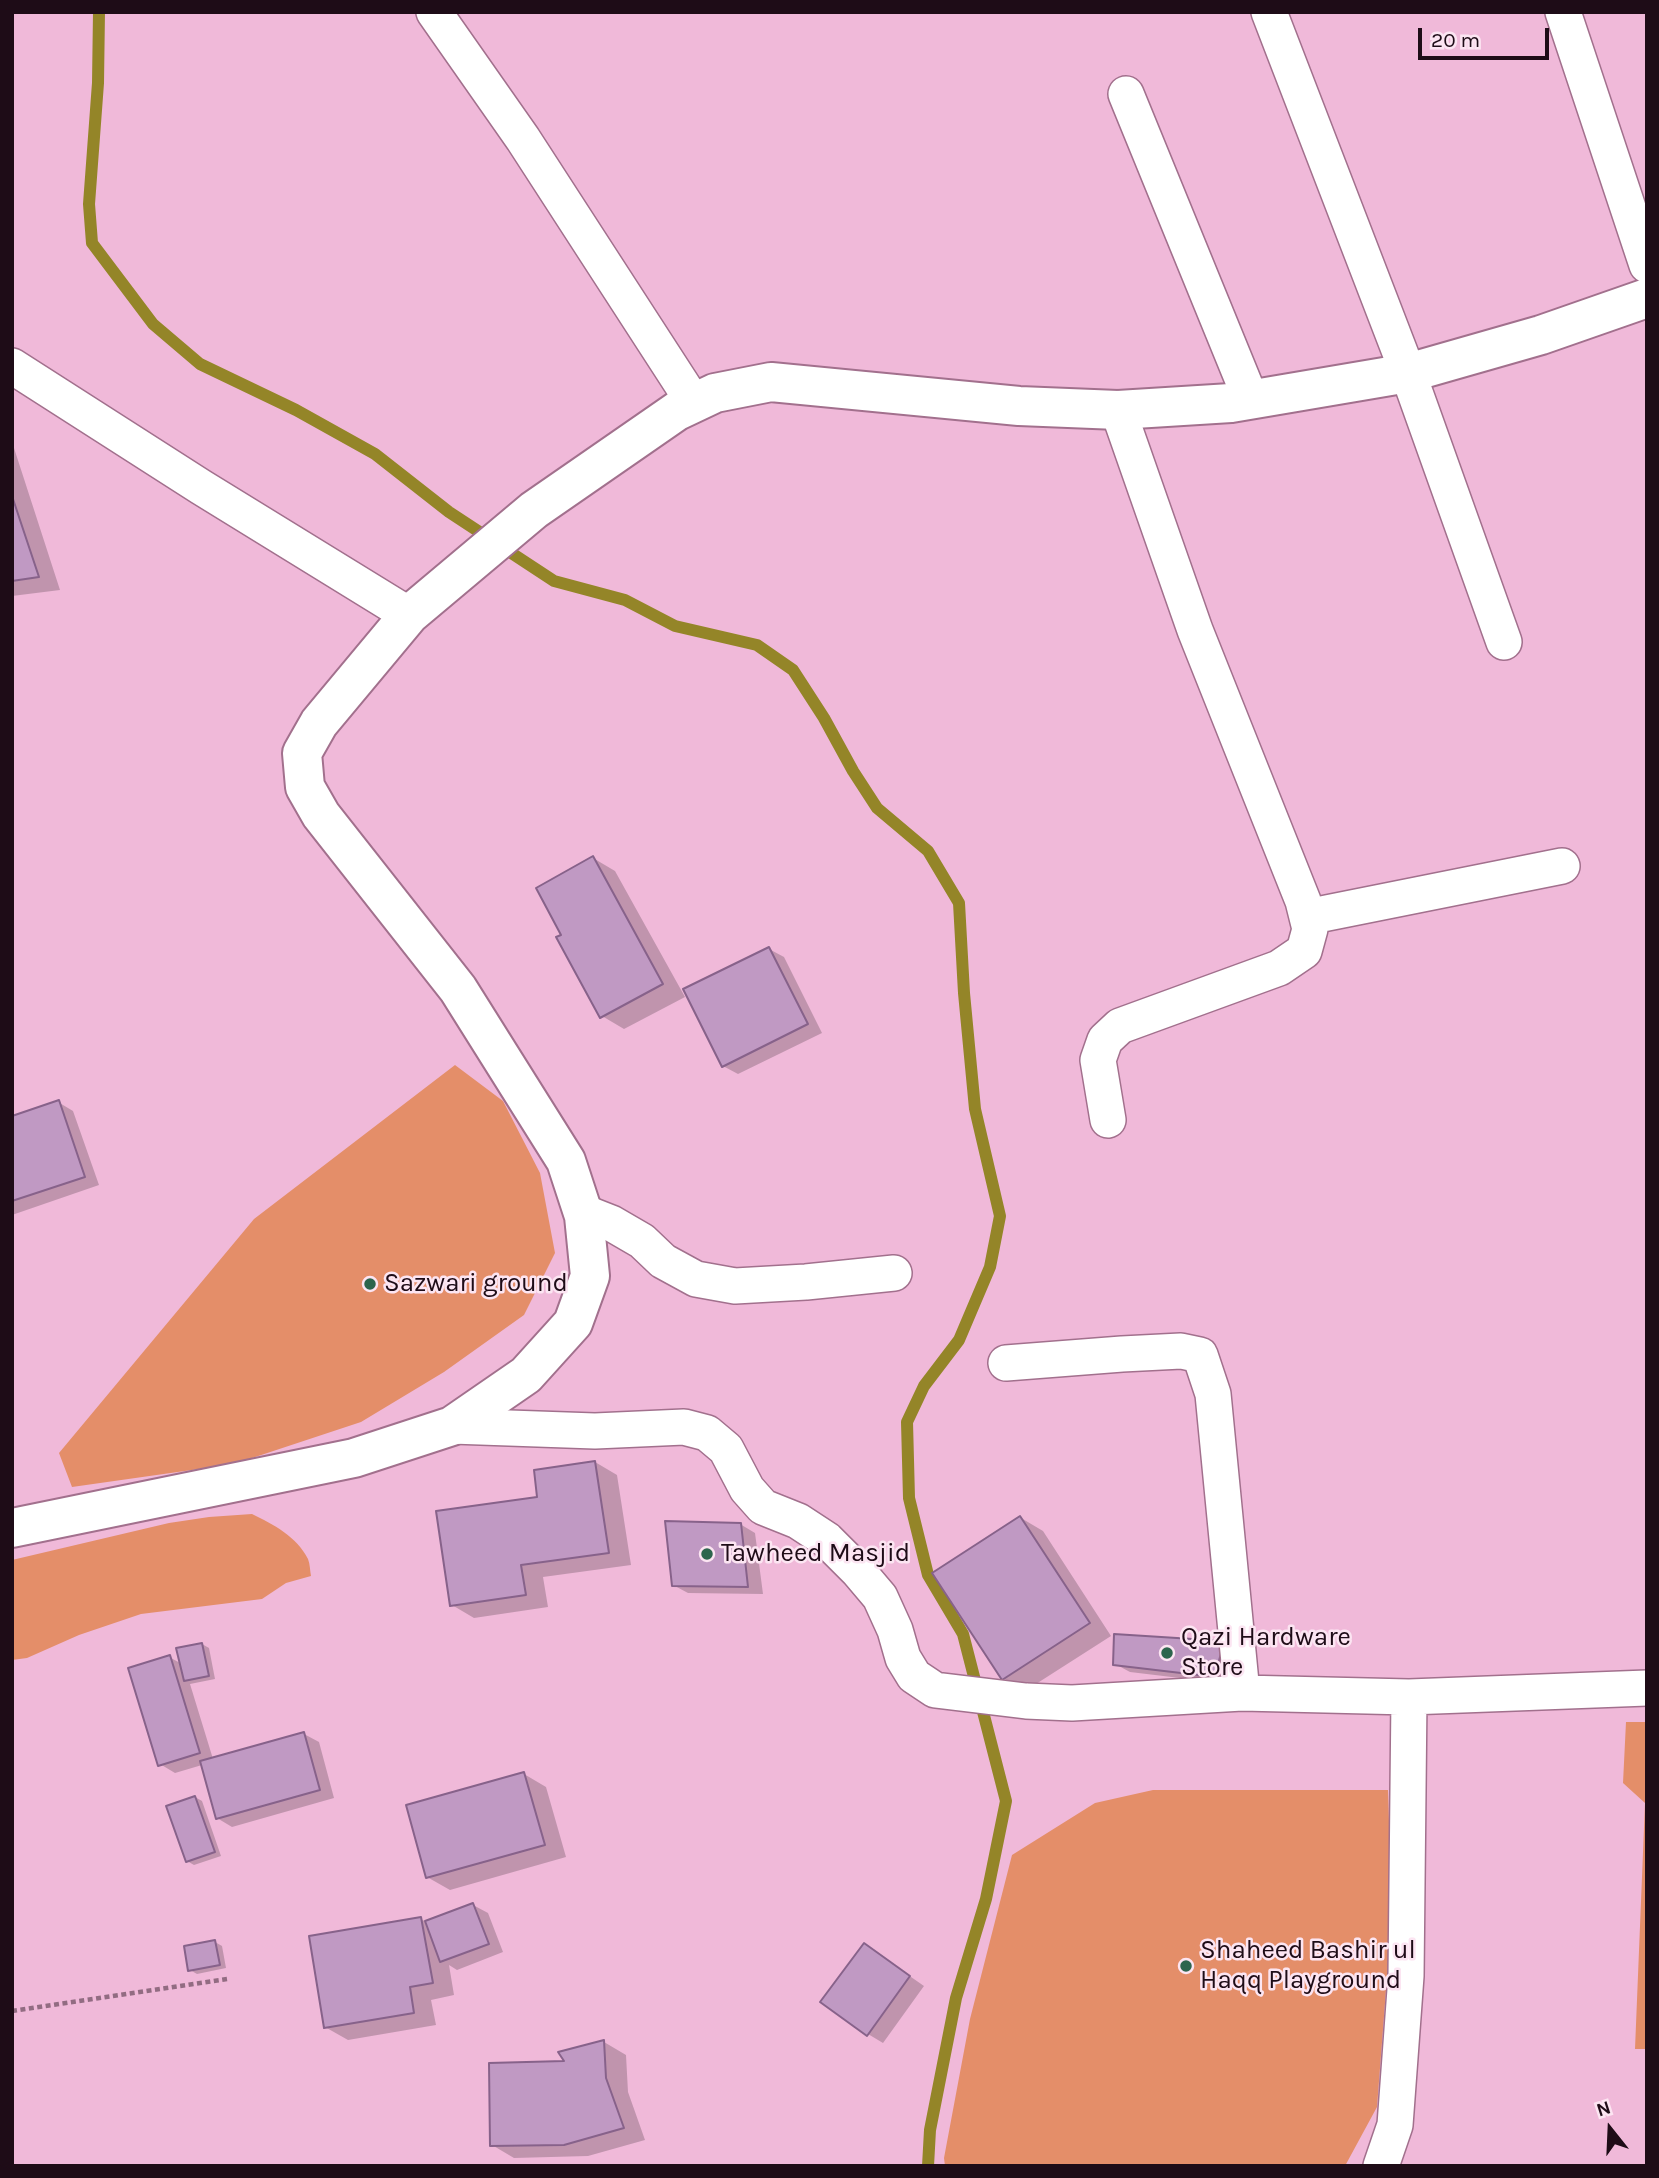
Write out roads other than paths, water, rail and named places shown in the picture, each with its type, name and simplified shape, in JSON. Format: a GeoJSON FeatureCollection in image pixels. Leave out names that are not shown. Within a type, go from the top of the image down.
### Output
{"type":"FeatureCollection","features":[{"type":"Feature","properties":{"kind":"street"},"geometry":{"type":"LineString","coordinates":[[434,12],[523,139],[694,402]]}},
{"type":"Feature","properties":{"kind":"street"},"geometry":{"type":"LineString","coordinates":[[1269,12],[1408,373],[1504,642]]}},
{"type":"Feature","properties":{"kind":"street"},"geometry":{"type":"LineString","coordinates":[[1563,12],[1647,265]]}},
{"type":"Feature","properties":{"kind":"street"},"geometry":{"type":"LineString","coordinates":[[1126,94],[1251,400]]}},
{"type":"Feature","properties":{"kind":"street"},"geometry":{"type":"LineString","coordinates":[[12,1528],[354,1458],[453,1426],[526,1375],[573,1322],[590,1276],[583,1212],[566,1161],[458,989],[321,815],[305,787],[302,753],[319,723],[409,615],[534,510],[677,411],[715,393],[771,382],[1018,406],[1118,410],[1231,403],[1408,373],[1541,335],[1647,298]]}},
{"type":"Feature","properties":{"kind":"street"},"geometry":{"type":"LineString","coordinates":[[12,366],[409,615]]}},
{"type":"Feature","properties":{"kind":"street"},"geometry":{"type":"LineString","coordinates":[[1108,1120],[1098,1060],[1104,1040],[1120,1026],[1279,968],[1304,951],[1310,929],[1303,901],[1195,630],[1118,410]]}},
{"type":"Feature","properties":{"kind":"street"},"geometry":{"type":"LineString","coordinates":[[1307,917],[1562,866]]}},
{"type":"Feature","properties":{"kind":"street"},"geometry":{"type":"LineString","coordinates":[[583,1212],[611,1223],[642,1241],[663,1261],[696,1279],[735,1286],[894,1273]]}},
{"type":"Feature","properties":{"kind":"street"},"geometry":{"type":"LineString","coordinates":[[1006,1363],[1181,1351],[1200,1355],[1213,1394],[1242,1693]]}},
{"type":"Feature","properties":{"kind":"street"},"geometry":{"type":"LineString","coordinates":[[453,1426],[595,1431],[684,1427],[707,1433],[726,1449],[747,1489],[763,1507],[798,1521],[827,1540],[880,1597],[895,1630],[903,1658],[914,1676],[935,1690],[1072,1703],[1242,1693],[1409,1697],[1647,1688]]}},
{"type":"Feature","properties":{"kind":"street"},"geometry":{"type":"LineString","coordinates":[[1381,2166],[1395,2125],[1406,1976],[1409,1697]]}},
{"type":"Feature","properties":{"kind":"waterway"},"geometry":{"type":"LineString","coordinates":[[99,12],[98,83],[89,204],[92,243],[153,324],[200,364],[296,410],[375,454],[449,512],[554,581],[625,600],[675,626],[757,645],[793,670],[877,808],[928,851],[959,903],[975,1109],[1000,1216],[990,1267],[959,1340],[924,1386],[907,1422],[909,1498],[928,1575],[963,1634],[1006,1801],[986,1899],[956,1998],[930,2130],[928,2166]]}},
{"type":"Feature","properties":{"kind":"place","name":"Sazwari ground"},"geometry":{"type":"Point","coordinates":[370,1284]}},
{"type":"Feature","properties":{"kind":"place","name":"Tawheed Masjid"},"geometry":{"type":"Point","coordinates":[707,1554]}},
{"type":"Feature","properties":{"kind":"place","name":"Qazi Hardware Store"},"geometry":{"type":"Point","coordinates":[1167,1653]}},
{"type":"Feature","properties":{"kind":"place","name":"Shaheed Bashir ul Haqq Playground"},"geometry":{"type":"Point","coordinates":[1186,1966]}}]}
